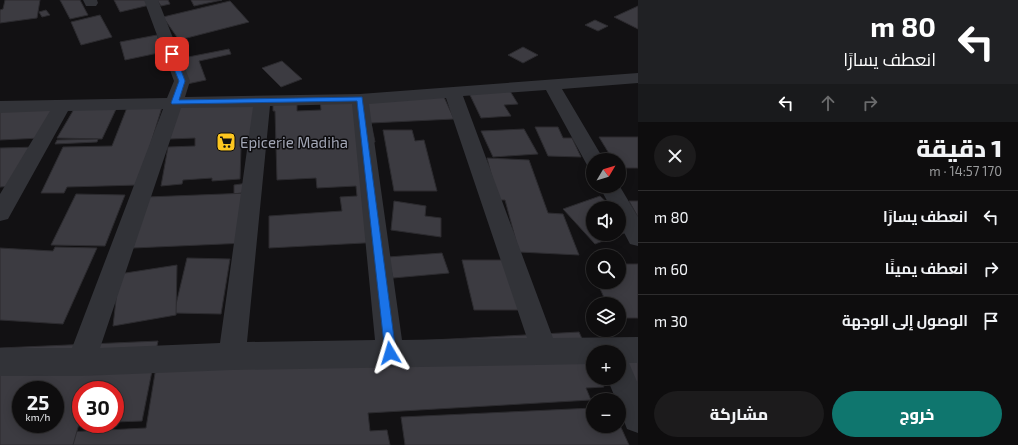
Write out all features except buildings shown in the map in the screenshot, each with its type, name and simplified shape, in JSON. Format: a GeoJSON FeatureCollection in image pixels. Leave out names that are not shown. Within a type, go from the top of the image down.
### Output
{"type":"FeatureCollection","features":[{"type":"Feature","properties":{"kind":"street"},"geometry":{"type":"LineString","coordinates":[[81,362],[182,81],[151,0]]}},
{"type":"Feature","properties":{"kind":"street"},"geometry":{"type":"LineString","coordinates":[[0,107],[360,99],[638,78]]}},
{"type":"Feature","properties":{"kind":"street"},"geometry":{"type":"LineString","coordinates":[[551,84],[590,153]]}},
{"type":"Feature","properties":{"kind":"street"},"geometry":{"type":"LineString","coordinates":[[453,92],[544,350]]}},
{"type":"Feature","properties":{"kind":"street"},"geometry":{"type":"LineString","coordinates":[[360,99],[390,353]]}},
{"type":"Feature","properties":{"kind":"street"},"geometry":{"type":"LineString","coordinates":[[232,356],[262,101]]}},
{"type":"Feature","properties":{"kind":"street"},"geometry":{"type":"LineString","coordinates":[[0,213],[63,106]]}},
{"type":"Feature","properties":{"kind":"street"},"geometry":{"type":"LineString","coordinates":[[613,193],[638,237]]}},
{"type":"Feature","properties":{"kind":"street"},"geometry":{"type":"LineString","coordinates":[[0,362],[81,362],[232,356],[544,350],[586,355]]}},
{"type":"Feature","properties":{"kind":"street"},"geometry":{"type":"LineString","coordinates":[[626,354],[638,350]]}},
{"type":"Feature","properties":{"kind":"street"},"geometry":{"type":"LineString","coordinates":[[624,385],[638,418]]}},
{"type":"Feature","properties":{"kind":"place","name":"Epicerie Madiha"},"geometry":{"type":"Point","coordinates":[226,142]}},
{"type":"Feature","properties":{"kind":"route"},"geometry":{"type":"LineString","coordinates":[[172,54],[182,81],[174,103],[360,99],[390,353]]}}]}
